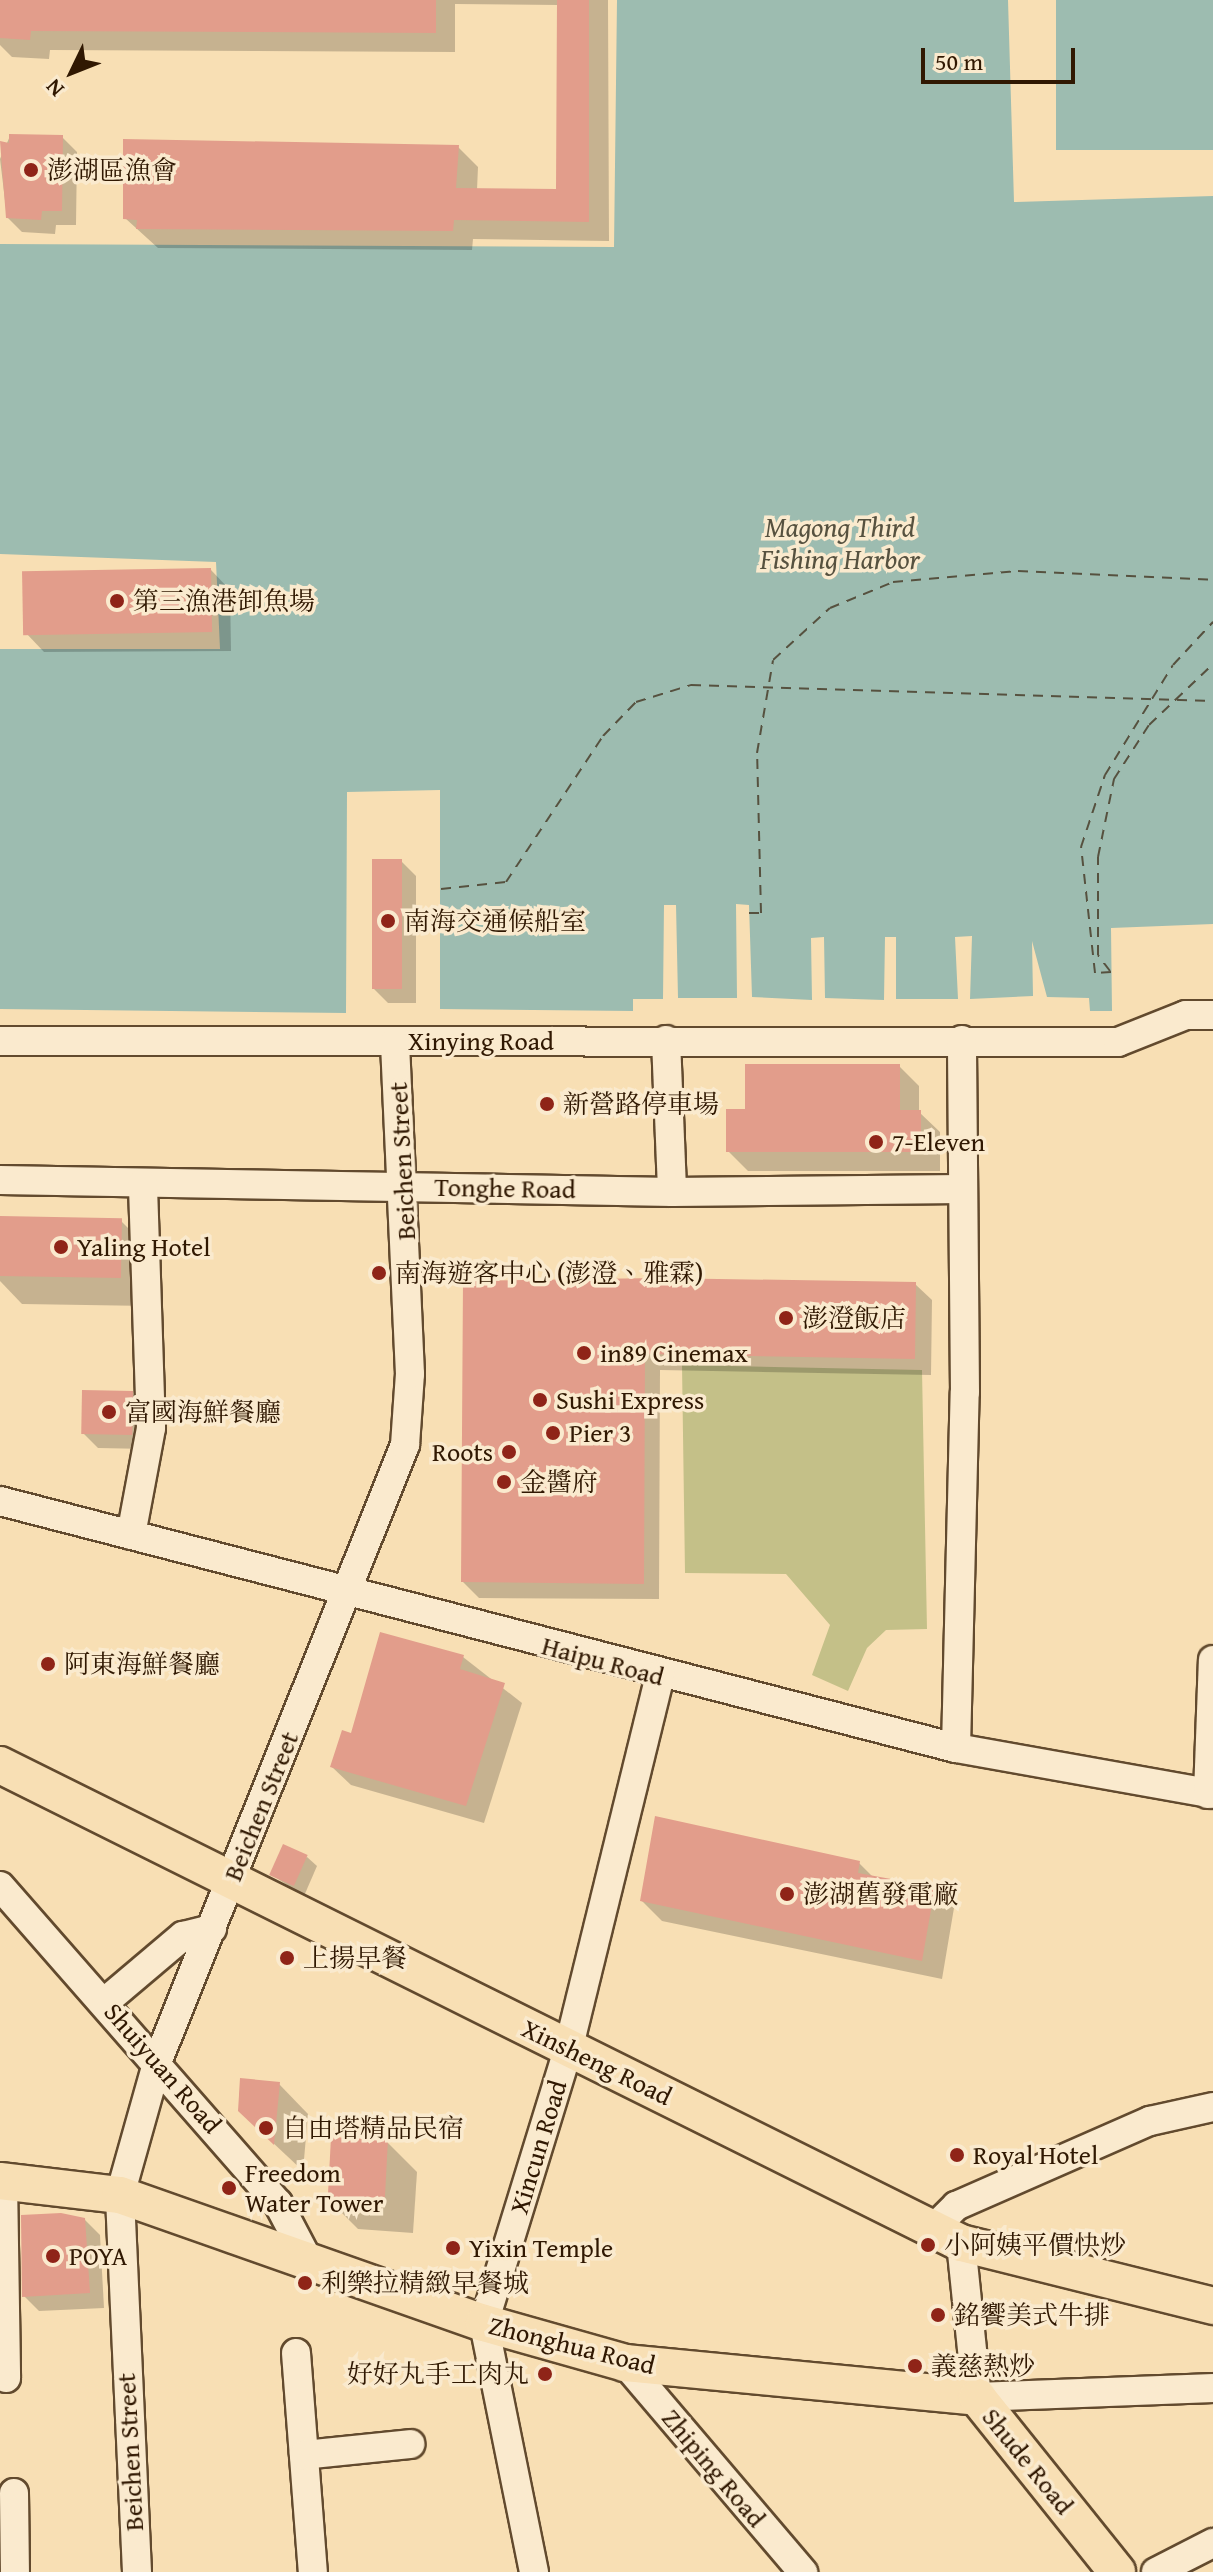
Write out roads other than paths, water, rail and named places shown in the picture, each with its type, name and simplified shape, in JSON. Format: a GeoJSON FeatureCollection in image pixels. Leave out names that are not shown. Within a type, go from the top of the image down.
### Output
{"type":"FeatureCollection","features":[{"type":"Feature","properties":{"kind":"main road","name":"Xinsheng Road"},"geometry":{"type":"LineString","coordinates":[[0,1765],[234,1876],[568,2050],[948,2235],[1213,2306]]}},
{"type":"Feature","properties":{"kind":"main road","name":"Zhonghua Road"},"geometry":{"type":"LineString","coordinates":[[2,2181],[120,2195],[484,2323],[625,2363],[977,2397]]}},
{"type":"Feature","properties":{"kind":"main road","name":"Shude Road"},"geometry":{"type":"LineString","coordinates":[[977,2397],[1117,2572]]}},
{"type":"Feature","properties":{"kind":"street","name":"Xinying Road"},"geometry":{"type":"LineString","coordinates":[[0,1041],[1118,1042],[1186,1015],[1213,1015]]}},
{"type":"Feature","properties":{"kind":"street"},"geometry":{"type":"LineString","coordinates":[[666,1040],[672,1192]]}},
{"type":"Feature","properties":{"kind":"street"},"geometry":{"type":"LineString","coordinates":[[956,1748],[962,1040]]}},
{"type":"Feature","properties":{"kind":"street","name":"Beichen Street"},"geometry":{"type":"LineString","coordinates":[[137,2572],[120,2195],[158,2060],[405,1445],[410,1374],[404,1185],[395,1041]]}},
{"type":"Feature","properties":{"kind":"street","name":"Tonghe Road"},"geometry":{"type":"LineString","coordinates":[[0,1180],[672,1192],[962,1189]]}},
{"type":"Feature","properties":{"kind":"street"},"geometry":{"type":"LineString","coordinates":[[131,1535],[151,1428],[143,1183]]}},
{"type":"Feature","properties":{"kind":"street","name":"Haipu Road"},"geometry":{"type":"LineString","coordinates":[[0,1501],[660,1675],[956,1748],[1211,1794]]}},
{"type":"Feature","properties":{"kind":"street"},"geometry":{"type":"LineString","coordinates":[[1211,1794],[1213,1660]]}},
{"type":"Feature","properties":{"kind":"street","name":"Xincun Road"},"geometry":{"type":"LineString","coordinates":[[534,2572],[484,2323],[568,2050],[660,1675]]}},
{"type":"Feature","properties":{"kind":"street","name":"Shuiyuan Road"},"geometry":{"type":"LineString","coordinates":[[0,1886],[158,2060],[278,2203],[309,2262]]}},
{"type":"Feature","properties":{"kind":"street"},"geometry":{"type":"LineString","coordinates":[[106,2001],[183,1936],[212,1929]]}},
{"type":"Feature","properties":{"kind":"street"},"geometry":{"type":"LineString","coordinates":[[948,2235],[956,2206],[1150,2121],[1213,2107]]}},
{"type":"Feature","properties":{"kind":"street"},"geometry":{"type":"LineString","coordinates":[[2,2181],[6,2378]]}},
{"type":"Feature","properties":{"kind":"street","name":"Shude Road"},"geometry":{"type":"LineString","coordinates":[[948,2235],[977,2397]]}},
{"type":"Feature","properties":{"kind":"street"},"geometry":{"type":"LineString","coordinates":[[296,2353],[313,2572]]}},
{"type":"Feature","properties":{"kind":"street","name":"Zhiping Road"},"geometry":{"type":"LineString","coordinates":[[625,2363],[803,2572]]}},
{"type":"Feature","properties":{"kind":"street","name":"Zhonghua Road"},"geometry":{"type":"LineString","coordinates":[[977,2397],[1213,2388]]}},
{"type":"Feature","properties":{"kind":"street"},"geometry":{"type":"LineString","coordinates":[[304,2455],[410,2444]]}},
{"type":"Feature","properties":{"kind":"street"},"geometry":{"type":"LineString","coordinates":[[14,2493],[15,2572]]}},
{"type":"Feature","properties":{"kind":"street"},"geometry":{"type":"LineString","coordinates":[[1156,2572],[1213,2543]]}},
{"type":"Feature","properties":{"kind":"water","name":"Magong Third Fishing Harbor"},"geometry":{"type":"Polygon","coordinates":[[[617,0],[1008,0],[1014,202],[1213,196],[1213,924],[1111,928],[1112,1011],[1090,1011],[1089,998],[1047,997],[1032,941],[1033,996],[970,999],[972,936],[955,937],[958,999],[896,999],[896,937],[885,937],[884,1000],[825,998],[824,937],[811,938],[812,1000],[752,997],[749,905],[736,904],[737,998],[678,998],[676,905],[664,905],[663,999],[633,999],[633,1011],[440,1009],[440,790],[347,792],[346,1013],[0,1009],[0,649],[220,649],[216,562],[0,554],[0,244],[614,247],[617,0]]]}},
{"type":"Feature","properties":{"kind":"water"},"geometry":{"type":"Polygon","coordinates":[[[1056,0],[1213,0],[1213,150],[1056,150],[1056,0]]]}},
{"type":"Feature","properties":{"kind":"place","name":"澎湖區漁會"},"geometry":{"type":"Point","coordinates":[31,170]}},
{"type":"Feature","properties":{"kind":"place","name":"第三漁港卸魚場"},"geometry":{"type":"Point","coordinates":[117,601]}},
{"type":"Feature","properties":{"kind":"place","name":"南海交通候船室"},"geometry":{"type":"Point","coordinates":[388,921]}},
{"type":"Feature","properties":{"kind":"place","name":"新營路停車場"},"geometry":{"type":"Point","coordinates":[547,1104]}},
{"type":"Feature","properties":{"kind":"place","name":"7-Eleven"},"geometry":{"type":"Point","coordinates":[876,1142]}},
{"type":"Feature","properties":{"kind":"place","name":"Yaling Hotel"},"geometry":{"type":"Point","coordinates":[61,1247]}},
{"type":"Feature","properties":{"kind":"place","name":"南海遊客中心 (澎澄、雅霖)"},"geometry":{"type":"Point","coordinates":[379,1273]}},
{"type":"Feature","properties":{"kind":"place","name":"澎澄飯店"},"geometry":{"type":"Point","coordinates":[786,1318]}},
{"type":"Feature","properties":{"kind":"place","name":"in89 Cinemax"},"geometry":{"type":"Point","coordinates":[584,1353]}},
{"type":"Feature","properties":{"kind":"place","name":"Sushi Express"},"geometry":{"type":"Point","coordinates":[540,1400]}},
{"type":"Feature","properties":{"kind":"place","name":"富國海鮮餐廳"},"geometry":{"type":"Point","coordinates":[109,1412]}},
{"type":"Feature","properties":{"kind":"place","name":"Pier 3"},"geometry":{"type":"Point","coordinates":[553,1433]}},
{"type":"Feature","properties":{"kind":"place","name":"Roots"},"geometry":{"type":"Point","coordinates":[509,1452]}},
{"type":"Feature","properties":{"kind":"place","name":"金醬府"},"geometry":{"type":"Point","coordinates":[504,1482]}},
{"type":"Feature","properties":{"kind":"place","name":"阿東海鮮餐廳"},"geometry":{"type":"Point","coordinates":[48,1664]}},
{"type":"Feature","properties":{"kind":"place","name":"澎湖舊發電廠"},"geometry":{"type":"Point","coordinates":[787,1894]}},
{"type":"Feature","properties":{"kind":"place","name":"上揚早餐"},"geometry":{"type":"Point","coordinates":[287,1958]}},
{"type":"Feature","properties":{"kind":"place","name":"自由塔精品民宿"},"geometry":{"type":"Point","coordinates":[266,2128]}},
{"type":"Feature","properties":{"kind":"place","name":"Royal Hotel"},"geometry":{"type":"Point","coordinates":[957,2155]}},
{"type":"Feature","properties":{"kind":"place","name":"Freedom Water Tower"},"geometry":{"type":"Point","coordinates":[229,2188]}},
{"type":"Feature","properties":{"kind":"place","name":"小阿姨平價快炒"},"geometry":{"type":"Point","coordinates":[928,2245]}},
{"type":"Feature","properties":{"kind":"place","name":"Yixin Temple"},"geometry":{"type":"Point","coordinates":[453,2248]}},
{"type":"Feature","properties":{"kind":"place","name":"POYA"},"geometry":{"type":"Point","coordinates":[53,2256]}},
{"type":"Feature","properties":{"kind":"place","name":"利樂拉精緻早餐城"},"geometry":{"type":"Point","coordinates":[305,2283]}},
{"type":"Feature","properties":{"kind":"place","name":"銘饗美式牛排"},"geometry":{"type":"Point","coordinates":[938,2315]}},
{"type":"Feature","properties":{"kind":"place","name":"義慈熱炒"},"geometry":{"type":"Point","coordinates":[915,2366]}},
{"type":"Feature","properties":{"kind":"place","name":"好好丸手工肉丸"},"geometry":{"type":"Point","coordinates":[545,2374]}}]}
